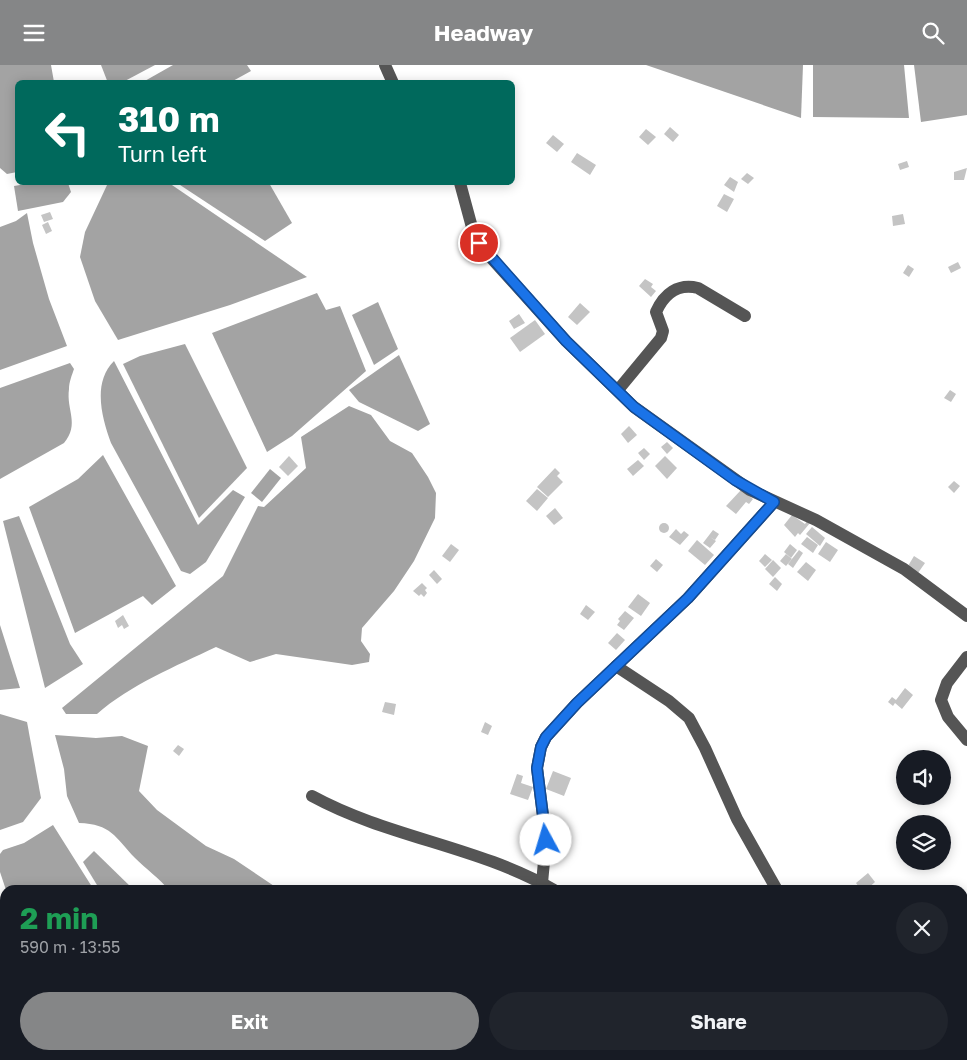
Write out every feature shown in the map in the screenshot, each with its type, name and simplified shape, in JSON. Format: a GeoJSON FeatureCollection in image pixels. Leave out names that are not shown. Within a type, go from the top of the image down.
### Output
{"type":"FeatureCollection","features":[{"type":"Feature","properties":{"kind":"street"},"geometry":{"type":"LineString","coordinates":[[385,65],[392,80]]}},
{"type":"Feature","properties":{"kind":"street"},"geometry":{"type":"LineString","coordinates":[[461,185],[473,231],[484,251],[566,341],[634,407],[750,490],[816,520],[904,569],[967,616]]}},
{"type":"Feature","properties":{"kind":"street"},"geometry":{"type":"LineString","coordinates":[[618,390],[661,337],[663,331],[656,312],[673,290],[690,286],[698,288],[745,316]]}},
{"type":"Feature","properties":{"kind":"street"},"geometry":{"type":"LineString","coordinates":[[542,883],[546,840],[537,768],[541,747],[546,737],[577,703],[688,598],[774,502]]}},
{"type":"Feature","properties":{"kind":"street"},"geometry":{"type":"LineString","coordinates":[[967,657],[947,683],[941,700],[948,717],[967,740]]}},
{"type":"Feature","properties":{"kind":"street"},"geometry":{"type":"LineString","coordinates":[[616,666],[669,701],[689,718],[705,748],[737,819],[774,885]]}},
{"type":"Feature","properties":{"kind":"street"},"geometry":{"type":"LineString","coordinates":[[312,796],[362,820],[480,856],[545,885]]}},
{"type":"Feature","properties":{"kind":"shaded area"},"geometry":{"type":"Polygon","coordinates":[[[0,65],[51,65],[54,80],[15,80],[15,172],[7,174],[0,168],[0,65]]]}},
{"type":"Feature","properties":{"kind":"shaded area"},"geometry":{"type":"Polygon","coordinates":[[[101,65],[155,65],[127,80],[107,80],[101,65]]]}},
{"type":"Feature","properties":{"kind":"shaded area"},"geometry":{"type":"Polygon","coordinates":[[[173,65],[247,65],[251,71],[235,80],[147,80],[173,65]]]}},
{"type":"Feature","properties":{"kind":"shaded area"},"geometry":{"type":"Polygon","coordinates":[[[646,65],[803,65],[801,118],[646,65]]]}},
{"type":"Feature","properties":{"kind":"shaded area"},"geometry":{"type":"Polygon","coordinates":[[[813,65],[904,65],[909,118],[813,117],[813,65]]]}},
{"type":"Feature","properties":{"kind":"shaded area"},"geometry":{"type":"Polygon","coordinates":[[[914,65],[967,65],[967,115],[921,122],[914,65]]]}},
{"type":"Feature","properties":{"kind":"shaded area"},"geometry":{"type":"Polygon","coordinates":[[[69,185],[71,192],[63,202],[18,211],[14,186],[69,185]]]}},
{"type":"Feature","properties":{"kind":"shaded area"},"geometry":{"type":"Polygon","coordinates":[[[107,185],[172,185],[307,277],[230,305],[118,340],[95,301],[80,257],[85,232],[107,185]]]}},
{"type":"Feature","properties":{"kind":"shaded area"},"geometry":{"type":"Polygon","coordinates":[[[180,185],[270,185],[292,223],[265,241],[180,185]]]}},
{"type":"Feature","properties":{"kind":"shaded area"},"geometry":{"type":"Polygon","coordinates":[[[27,213],[33,243],[49,299],[67,346],[0,370],[0,227],[16,221],[27,213]]]}},
{"type":"Feature","properties":{"kind":"shaded area"},"geometry":{"type":"Polygon","coordinates":[[[317,293],[326,310],[340,306],[366,371],[292,436],[267,452],[212,333],[317,293]]]}},
{"type":"Feature","properties":{"kind":"shaded area"},"geometry":{"type":"Polygon","coordinates":[[[378,302],[398,349],[374,365],[352,315],[378,302]]]}},
{"type":"Feature","properties":{"kind":"shaded area"},"geometry":{"type":"Polygon","coordinates":[[[185,344],[247,468],[199,518],[123,364],[140,356],[185,344]]]}},
{"type":"Feature","properties":{"kind":"shaded area"},"geometry":{"type":"Polygon","coordinates":[[[399,355],[430,424],[418,431],[359,402],[349,390],[399,355]]]}},
{"type":"Feature","properties":{"kind":"shaded area"},"geometry":{"type":"Polygon","coordinates":[[[114,361],[198,525],[233,490],[245,497],[206,562],[190,574],[181,571],[111,443],[102,412],[101,390],[107,370],[114,361]]]}},
{"type":"Feature","properties":{"kind":"shaded area"},"geometry":{"type":"Polygon","coordinates":[[[70,363],[74,369],[69,386],[72,423],[69,436],[64,443],[0,479],[0,388],[70,363]]]}},
{"type":"Feature","properties":{"kind":"shaded area"},"geometry":{"type":"Polygon","coordinates":[[[349,406],[371,415],[390,441],[412,453],[436,493],[435,518],[414,561],[394,591],[362,628],[361,641],[370,654],[369,662],[352,665],[276,654],[250,662],[216,647],[139,685],[97,714],[66,714],[62,708],[223,576],[258,506],[264,507],[306,468],[301,437],[349,406]]]}},
{"type":"Feature","properties":{"kind":"shaded area"},"geometry":{"type":"Polygon","coordinates":[[[103,455],[176,586],[152,605],[143,596],[75,633],[29,507],[78,479],[103,455]]]}},
{"type":"Feature","properties":{"kind":"shaded area"},"geometry":{"type":"Polygon","coordinates":[[[270,469],[281,478],[262,502],[251,493],[270,469]]]}},
{"type":"Feature","properties":{"kind":"shaded area"},"geometry":{"type":"Polygon","coordinates":[[[19,516],[70,644],[83,664],[45,688],[3,521],[19,516]]]}},
{"type":"Feature","properties":{"kind":"shaded area"},"geometry":{"type":"Polygon","coordinates":[[[0,625],[20,688],[0,690],[0,625]]]}},
{"type":"Feature","properties":{"kind":"shaded area"},"geometry":{"type":"Polygon","coordinates":[[[0,714],[27,722],[41,798],[23,822],[0,830],[0,714]]]}},
{"type":"Feature","properties":{"kind":"shaded area"},"geometry":{"type":"Polygon","coordinates":[[[55,735],[96,738],[122,736],[148,746],[139,791],[157,810],[206,846],[234,859],[273,885],[165,885],[135,858],[112,833],[98,826],[79,823],[67,796],[64,769],[55,735]]]}},
{"type":"Feature","properties":{"kind":"shaded area"},"geometry":{"type":"Polygon","coordinates":[[[53,825],[91,885],[4,885],[0,872],[0,854],[3,850],[24,843],[53,825]]]}},
{"type":"Feature","properties":{"kind":"shaded area"},"geometry":{"type":"Polygon","coordinates":[[[94,851],[129,885],[97,885],[83,862],[94,851]]]}},
{"type":"Feature","properties":{"kind":"building"},"geometry":{"type":"Polygon","coordinates":[[[670,127],[679,135],[673,142],[664,134],[670,127]]]}},
{"type":"Feature","properties":{"kind":"building"},"geometry":{"type":"Polygon","coordinates":[[[646,129],[656,137],[648,145],[639,137],[646,129]]]}},
{"type":"Feature","properties":{"kind":"building"},"geometry":{"type":"Polygon","coordinates":[[[553,135],[564,144],[557,152],[546,143],[553,135]]]}},
{"type":"Feature","properties":{"kind":"building"},"geometry":{"type":"Polygon","coordinates":[[[577,153],[596,165],[590,175],[571,162],[577,153]]]}},
{"type":"Feature","properties":{"kind":"building"},"geometry":{"type":"Polygon","coordinates":[[[907,161],[909,167],[900,170],[898,164],[907,161]]]}},
{"type":"Feature","properties":{"kind":"building"},"geometry":{"type":"Polygon","coordinates":[[[967,168],[964,180],[954,180],[954,172],[967,168]]]}},
{"type":"Feature","properties":{"kind":"building"},"geometry":{"type":"Polygon","coordinates":[[[747,173],[754,178],[748,184],[741,179],[747,173]]]}},
{"type":"Feature","properties":{"kind":"building"},"geometry":{"type":"Polygon","coordinates":[[[730,177],[738,182],[734,192],[724,185],[730,177]]]}},
{"type":"Feature","properties":{"kind":"building"},"geometry":{"type":"Polygon","coordinates":[[[724,194],[734,199],[727,212],[717,206],[724,194]]]}},
{"type":"Feature","properties":{"kind":"building"},"geometry":{"type":"Polygon","coordinates":[[[50,212],[53,219],[44,222],[41,215],[50,212]]]}},
{"type":"Feature","properties":{"kind":"building"},"geometry":{"type":"Polygon","coordinates":[[[903,214],[905,224],[893,226],[892,216],[903,214]]]}},
{"type":"Feature","properties":{"kind":"building"},"geometry":{"type":"Polygon","coordinates":[[[48,222],[52,231],[46,234],[42,225],[48,222]]]}},
{"type":"Feature","properties":{"kind":"building"},"geometry":{"type":"Polygon","coordinates":[[[958,262],[961,268],[951,273],[948,267],[958,262]]]}},
{"type":"Feature","properties":{"kind":"building"},"geometry":{"type":"Polygon","coordinates":[[[908,265],[914,269],[909,277],[903,273],[908,265]]]}},
{"type":"Feature","properties":{"kind":"building"},"geometry":{"type":"Polygon","coordinates":[[[645,279],[653,284],[651,287],[656,291],[651,297],[639,286],[645,279]]]}},
{"type":"Feature","properties":{"kind":"building"},"geometry":{"type":"Polygon","coordinates":[[[580,303],[590,312],[577,325],[568,317],[580,303]]]}},
{"type":"Feature","properties":{"kind":"building"},"geometry":{"type":"Polygon","coordinates":[[[519,314],[525,323],[514,329],[509,321],[519,314]]]}},
{"type":"Feature","properties":{"kind":"building"},"geometry":{"type":"Polygon","coordinates":[[[535,320],[545,334],[520,352],[510,338],[535,320]]]}},
{"type":"Feature","properties":{"kind":"building"},"geometry":{"type":"Polygon","coordinates":[[[950,390],[956,394],[951,402],[944,398],[950,390]]]}},
{"type":"Feature","properties":{"kind":"building"},"geometry":{"type":"Polygon","coordinates":[[[629,426],[637,435],[628,443],[621,434],[629,426]]]}},
{"type":"Feature","properties":{"kind":"building"},"geometry":{"type":"Polygon","coordinates":[[[667,442],[673,448],[667,454],[661,447],[667,442]]]}},
{"type":"Feature","properties":{"kind":"building"},"geometry":{"type":"Polygon","coordinates":[[[644,448],[650,454],[644,460],[638,453],[644,448]]]}},
{"type":"Feature","properties":{"kind":"building"},"geometry":{"type":"Polygon","coordinates":[[[289,456],[298,466],[288,476],[279,467],[289,456]]]}},
{"type":"Feature","properties":{"kind":"building"},"geometry":{"type":"Polygon","coordinates":[[[665,456],[677,468],[667,479],[655,466],[665,456]]]}},
{"type":"Feature","properties":{"kind":"building"},"geometry":{"type":"Polygon","coordinates":[[[638,460],[644,466],[633,476],[627,469],[638,460]]]}},
{"type":"Feature","properties":{"kind":"building"},"geometry":{"type":"Polygon","coordinates":[[[555,468],[560,473],[557,476],[563,482],[548,497],[537,487],[555,468]]]}},
{"type":"Feature","properties":{"kind":"building"},"geometry":{"type":"Polygon","coordinates":[[[954,481],[960,486],[954,493],[948,487],[954,481]]]}},
{"type":"Feature","properties":{"kind":"building"},"geometry":{"type":"Polygon","coordinates":[[[537,489],[548,498],[537,511],[526,501],[537,489]]]}},
{"type":"Feature","properties":{"kind":"building"},"geometry":{"type":"Polygon","coordinates":[[[741,490],[753,499],[749,504],[746,502],[736,514],[726,506],[741,490]]]}},
{"type":"Feature","properties":{"kind":"building"},"geometry":{"type":"Polygon","coordinates":[[[555,508],[563,518],[554,525],[546,516],[555,508]]]}},
{"type":"Feature","properties":{"kind":"building"},"geometry":{"type":"Polygon","coordinates":[[[792,515],[805,524],[807,521],[810,523],[800,535],[798,533],[795,537],[784,525],[792,515]]]}},
{"type":"Feature","properties":{"kind":"building"},"geometry":{"type":"Polygon","coordinates":[[[664,523],[669,528],[664,533],[659,528],[664,523]]]}},
{"type":"Feature","properties":{"kind":"building"},"geometry":{"type":"Polygon","coordinates":[[[812,527],[825,538],[820,546],[806,534],[812,527]]]}},
{"type":"Feature","properties":{"kind":"building"},"geometry":{"type":"Polygon","coordinates":[[[676,529],[681,534],[684,531],[689,535],[680,545],[669,537],[676,529]]]}},
{"type":"Feature","properties":{"kind":"building"},"geometry":{"type":"Polygon","coordinates":[[[713,530],[719,534],[715,540],[710,537],[716,541],[710,548],[703,543],[713,530]]]}},
{"type":"Feature","properties":{"kind":"building"},"geometry":{"type":"Polygon","coordinates":[[[807,537],[818,545],[813,553],[801,544],[807,537]]]}},
{"type":"Feature","properties":{"kind":"building"},"geometry":{"type":"Polygon","coordinates":[[[697,540],[714,555],[705,565],[688,551],[697,540]]]}},
{"type":"Feature","properties":{"kind":"building"},"geometry":{"type":"Polygon","coordinates":[[[826,542],[838,550],[830,562],[818,554],[826,542]]]}},
{"type":"Feature","properties":{"kind":"building"},"geometry":{"type":"Polygon","coordinates":[[[451,544],[459,550],[450,562],[442,556],[451,544]]]}},
{"type":"Feature","properties":{"kind":"building"},"geometry":{"type":"Polygon","coordinates":[[[790,544],[797,550],[791,558],[784,552],[790,544]]]}},
{"type":"Feature","properties":{"kind":"building"},"geometry":{"type":"Polygon","coordinates":[[[799,550],[803,553],[793,568],[788,564],[799,550]]]}},
{"type":"Feature","properties":{"kind":"building"},"geometry":{"type":"Polygon","coordinates":[[[765,554],[772,560],[765,567],[759,561],[765,554]]]}},
{"type":"Feature","properties":{"kind":"building"},"geometry":{"type":"Polygon","coordinates":[[[786,554],[792,559],[786,566],[780,561],[786,554]]]}},
{"type":"Feature","properties":{"kind":"building"},"geometry":{"type":"Polygon","coordinates":[[[914,556],[925,563],[918,573],[908,566],[914,556]]]}},
{"type":"Feature","properties":{"kind":"building"},"geometry":{"type":"Polygon","coordinates":[[[656,559],[663,565],[657,572],[650,566],[656,559]]]}},
{"type":"Feature","properties":{"kind":"building"},"geometry":{"type":"Polygon","coordinates":[[[773,560],[781,568],[773,577],[765,569],[773,560]]]}},
{"type":"Feature","properties":{"kind":"building"},"geometry":{"type":"Polygon","coordinates":[[[806,562],[816,570],[808,581],[797,572],[806,562]]]}},
{"type":"Feature","properties":{"kind":"building"},"geometry":{"type":"Polygon","coordinates":[[[434,570],[442,579],[437,584],[429,575],[434,570]]]}},
{"type":"Feature","properties":{"kind":"building"},"geometry":{"type":"Polygon","coordinates":[[[775,577],[782,584],[777,591],[769,584],[775,577]]]}},
{"type":"Feature","properties":{"kind":"building"},"geometry":{"type":"Polygon","coordinates":[[[422,583],[427,588],[425,590],[427,593],[424,597],[421,594],[419,596],[413,591],[422,583]]]}},
{"type":"Feature","properties":{"kind":"building"},"geometry":{"type":"Polygon","coordinates":[[[638,594],[650,603],[641,616],[628,607],[638,594]]]}},
{"type":"Feature","properties":{"kind":"building"},"geometry":{"type":"Polygon","coordinates":[[[586,605],[595,612],[588,620],[580,614],[586,605]]]}},
{"type":"Feature","properties":{"kind":"building"},"geometry":{"type":"Polygon","coordinates":[[[625,611],[634,618],[624,630],[617,625],[620,621],[618,619],[625,611]]]}},
{"type":"Feature","properties":{"kind":"building"},"geometry":{"type":"Polygon","coordinates":[[[123,615],[129,626],[124,629],[122,625],[118,628],[115,621],[123,615]]]}},
{"type":"Feature","properties":{"kind":"building"},"geometry":{"type":"Polygon","coordinates":[[[617,633],[625,640],[616,650],[608,643],[617,633]]]}},
{"type":"Feature","properties":{"kind":"building"},"geometry":{"type":"Polygon","coordinates":[[[905,688],[913,695],[902,709],[895,703],[893,706],[888,702],[892,697],[896,700],[905,688]]]}},
{"type":"Feature","properties":{"kind":"building"},"geometry":{"type":"Polygon","coordinates":[[[385,702],[396,704],[394,715],[382,712],[385,702]]]}},
{"type":"Feature","properties":{"kind":"building"},"geometry":{"type":"Polygon","coordinates":[[[485,722],[492,726],[488,735],[481,732],[485,722]]]}},
{"type":"Feature","properties":{"kind":"building"},"geometry":{"type":"Polygon","coordinates":[[[178,745],[184,749],[179,756],[173,751],[178,745]]]}},
{"type":"Feature","properties":{"kind":"building"},"geometry":{"type":"Polygon","coordinates":[[[553,771],[571,778],[564,796],[546,789],[553,771]]]}},
{"type":"Feature","properties":{"kind":"building"},"geometry":{"type":"Polygon","coordinates":[[[517,774],[523,776],[521,783],[533,787],[528,800],[510,794],[517,774]]]}},
{"type":"Feature","properties":{"kind":"building"},"geometry":{"type":"Polygon","coordinates":[[[868,873],[875,882],[872,885],[857,885],[856,883],[868,873]]]}},
{"type":"Feature","properties":{"kind":"route"},"geometry":{"type":"LineString","coordinates":[[479,243],[566,341],[634,407],[735,480],[762,497],[774,502],[688,598],[577,703],[546,737],[541,747],[537,768],[546,840]]}}]}
